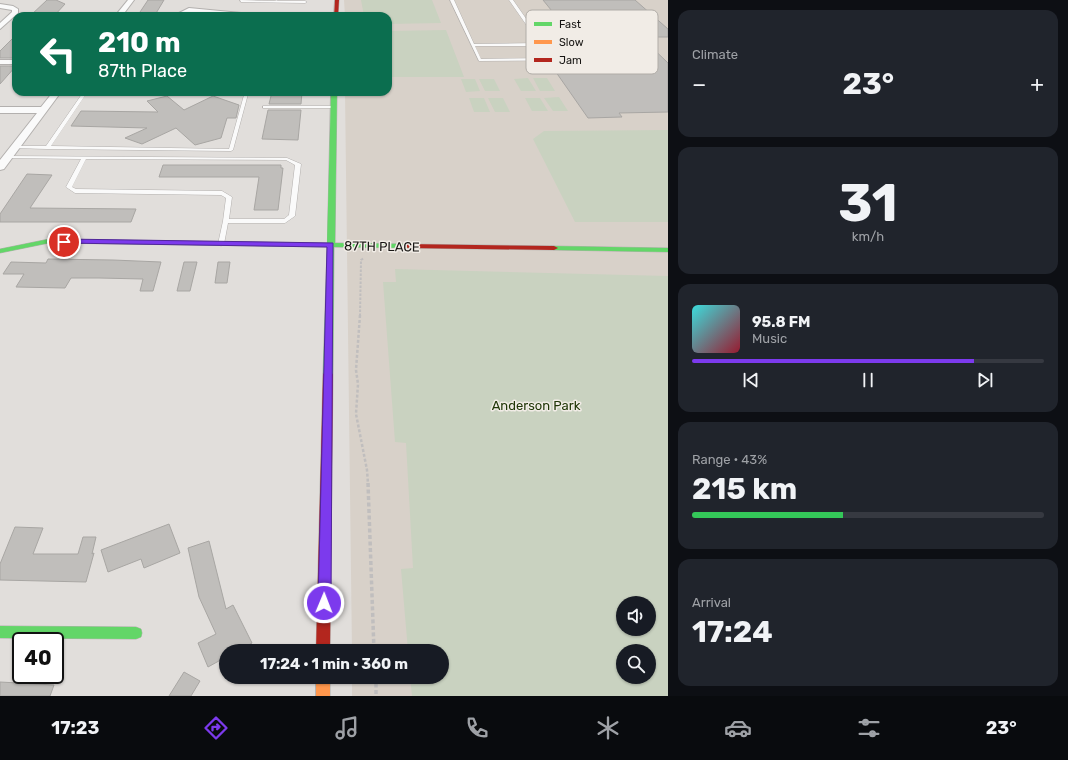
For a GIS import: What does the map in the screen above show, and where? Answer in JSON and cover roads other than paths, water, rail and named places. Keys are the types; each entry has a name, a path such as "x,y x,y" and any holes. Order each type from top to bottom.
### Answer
{"street":[{"path":"121,12 131,0"},
{"path":"336,12 337,0"},
{"path":"0,6 11,7 15,9 15,12"},
{"path":"185,12 189,10 206,12"},
{"path":"0,27 12,16"},
{"path":"0,62 12,62"},
{"path":"0,167 54,96"},
{"path":"324,644 330,245 334,96"},
{"path":"0,110 43,110"},
{"name":"87TH PLACE","path":"0,251 49,241 668,250"},
{"path":"0,632 136,632"},
{"path":"323,684 323,696"}],"lane":[{"path":"452,0 480,60 526,59"},
{"path":"511,0 526,21"},
{"path":"241,1 305,2"},
{"path":"473,45 526,44"},
{"path":"47,148 82,96"},
{"path":"15,147 231,150 245,96"},
{"path":"265,107 334,107"},
{"path":"8,157 287,159 298,164 292,216 285,221 226,221"},
{"path":"85,158 69,187 75,192 222,193 229,198 221,244"}],"park label":[{"name":"Anderson Park","path":"536,405"}]}
